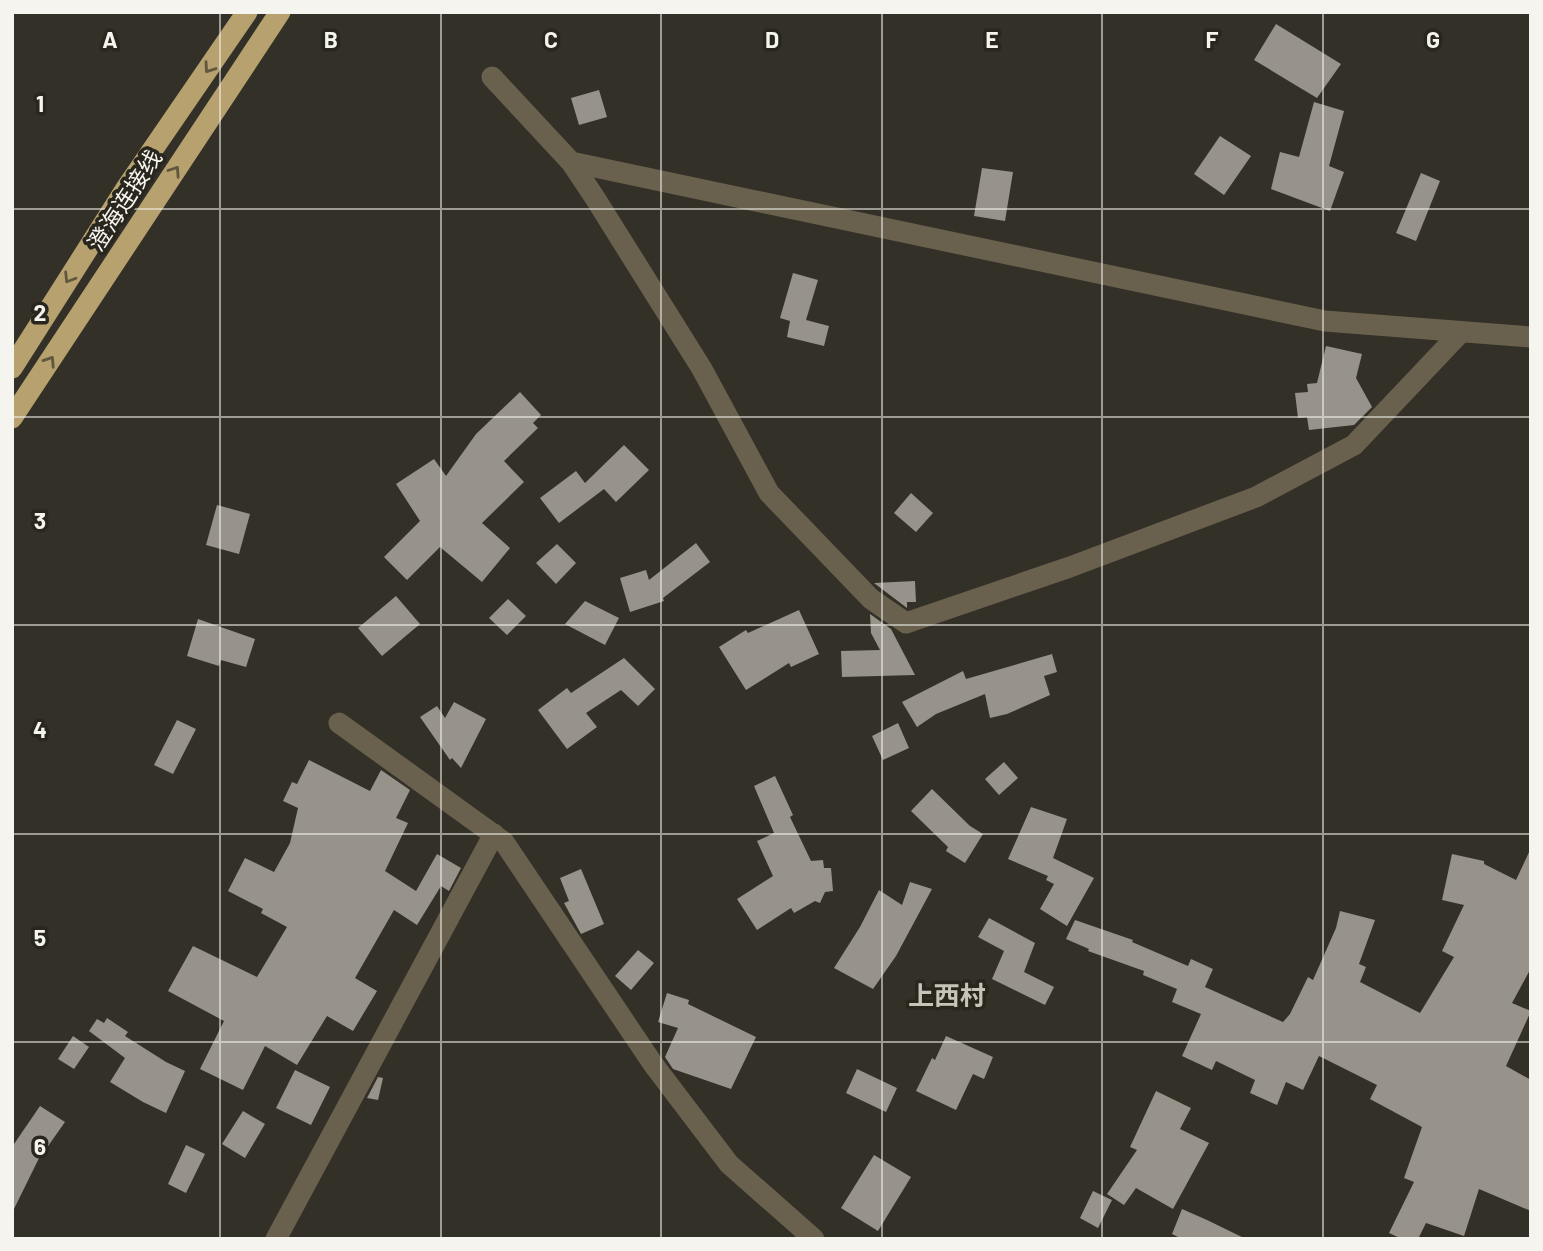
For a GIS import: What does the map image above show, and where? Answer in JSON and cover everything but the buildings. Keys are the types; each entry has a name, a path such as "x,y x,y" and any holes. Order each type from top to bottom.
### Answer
{"highway":[{"name":"澄海连接线","path":"12,368 127,187 247,12"},
{"name":"澄海连接线","path":"12,418 280,12"}],"street":[{"path":"492,77 571,162 702,369 769,493 871,599 906,623 1070,567 1256,497 1354,444 1461,332"},
{"path":"571,162 1325,321 1531,337"},
{"path":"339,723 504,842 653,1064 729,1164 814,1239"},
{"path":"276,1239 494,834"}],"district":[{"name":"上西村","path":"947,994"}]}
